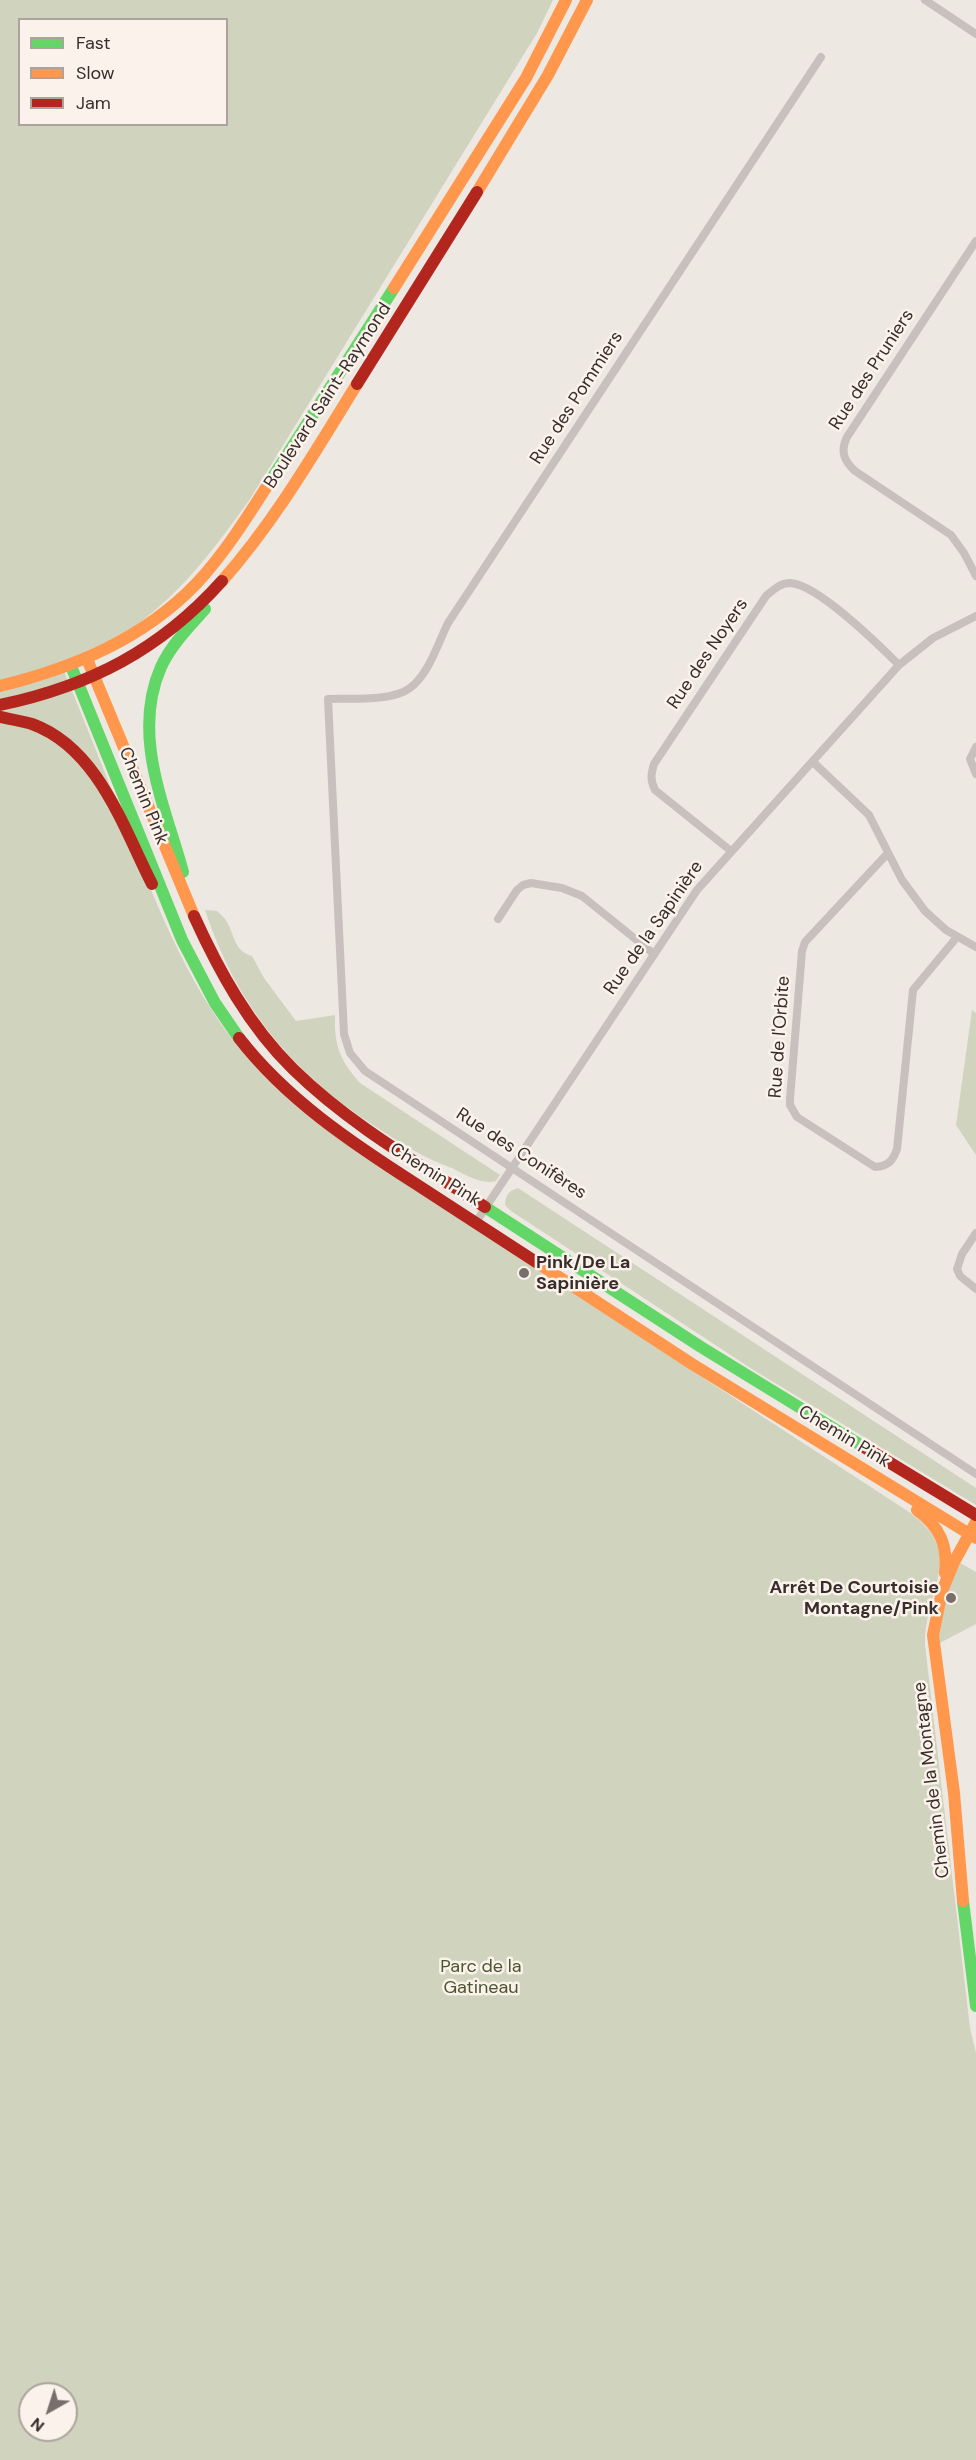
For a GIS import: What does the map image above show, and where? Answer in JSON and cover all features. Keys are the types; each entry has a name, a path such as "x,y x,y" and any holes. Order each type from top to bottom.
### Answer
{"main road":[{"name":"Boulevard Saint-Raymond","path":"0,686 71,666 131,636 180,599 205,573 232,539 500,121 566,0"},
{"name":"Boulevard Saint-Raymond","path":"0,705 34,698 79,683 135,656 164,636 203,601 244,558 399,319 540,93 587,0"},
{"path":"192,911 148,748 148,707 154,685 167,657 244,558"},
{"name":"Chemin Pink","path":"87,659 192,911 228,985 253,1022 292,1068 349,1117 701,1347 976,1515"},
{"name":"Chemin Pink","path":"71,666 175,927 228,1023 278,1081 338,1132 779,1418 973,1536"},
{"path":"0,717 22,721 48,732 69,745 86,761 101,782 175,927"},
{"path":"779,1418 925,1515 939,1528 944,1535 947,1552 943,1591"},
{"name":"Chemin de la Montagne","path":"976,1522 973,1536 943,1591 934,1624 934,1646 954,1793 966,1930 976,2006"}],"street":[{"path":"925,0 976,34"},
{"name":"Rue des Pommiers","path":"328,699 394,695 411,687 418,679 448,623 821,57"},
{"name":"Rue des Pruniers","path":"976,242 847,437 843,452 845,459 855,471 951,535 976,576"},
{"name":"Rue des Noyers","path":"731,851 655,790 651,782 651,773 654,764 766,596 782,584 797,585 806,589 866,631 899,665"},
{"name":"Rue de la Sapinière","path":"476,1222 697,890 899,665 933,638 976,616"},
{"name":"Rue des Conifères","path":"328,699 344,1034 346,1045 356,1062 365,1071 976,1474"},
{"path":"976,747 970,759 976,774"},
{"path":"813,762 862,808 876,828 916,901 935,921 976,947"},
{"name":"Rue de l'Orbite","path":"888,853 805,942 802,951 790,1100 790,1105 797,1117 875,1167 884,1167 890,1163 897,1149 913,990 957,937"},
{"path":"498,919 517,890 523,885 531,883 562,888 582,896 654,954"},
{"path":"976,1233 962,1254 957,1269 960,1276 976,1289"}],"green space":[{"name":"Parc de la Gatineau","path":"0,0 553,0 537,33 250,499 225,533 186,581 156,610 120,635 61,664 172,938 220,1023 268,1081 317,1123 370,1161 906,1510 925,1526 936,1541 940,1556 939,1572 927,1624 925,1645 970,2028 976,2053 976,2460 0,2460"},
{"path":"205,910 217,911 225,919 238,947 252,956 264,978 296,1021 335,1015 337,1044 343,1060 360,1083 500,1175 496,1181 478,1180 419,1154 373,1125 316,1082 292,1058 250,1005 233,976"},
{"path":"972,1010 976,1013 976,1155 956,1125"},
{"path":"518,1188 976,1488 976,1505 752,1369 511,1211 505,1205 506,1199 510,1192"},
{"path":"955,1560 976,1572 976,1624 934,1646 934,1624"}],"traffic: fast":[{"path":"271,480 394,288"},
{"path":"183,872 154,770 149,718 153,693 165,659 181,636 205,609"},
{"path":"71,666 182,940 215,1003 239,1038"},
{"path":"485,1207 701,1347 864,1447"},
{"path":"963,1901 976,2006"}],"traffic: slow":[{"path":"394,288 526,78 566,0"},
{"path":"477,192 548,75 587,0"},
{"path":"222,581 277,510 357,384"},
{"path":"0,686 54,670 106,649 153,621 207,572 236,534 271,480"},
{"path":"87,659 194,916"},
{"path":"536,1262 692,1364 976,1538"},
{"path":"917,1510 932,1523 941,1537 944,1545 945,1573"},
{"path":"963,1901 954,1793 933,1635 942,1591 954,1562 976,1522"}],"traffic: jam":[{"path":"357,384 477,192"},
{"path":"0,705 64,687 122,662 174,627 222,581"},
{"path":"0,717 32,724 55,735 75,751 106,792 152,884"},
{"path":"194,916 236,997 262,1035 293,1069 337,1108 410,1159 485,1207"},
{"path":"239,1038 277,1081 344,1136 536,1262"},
{"path":"864,1447 976,1515"}],"place":[{"name":"Pink/De La Sapinière","path":"524,1273"},
{"name":"Arrêt De Courtoisie Montagne/Pink","path":"951,1598"}]}
